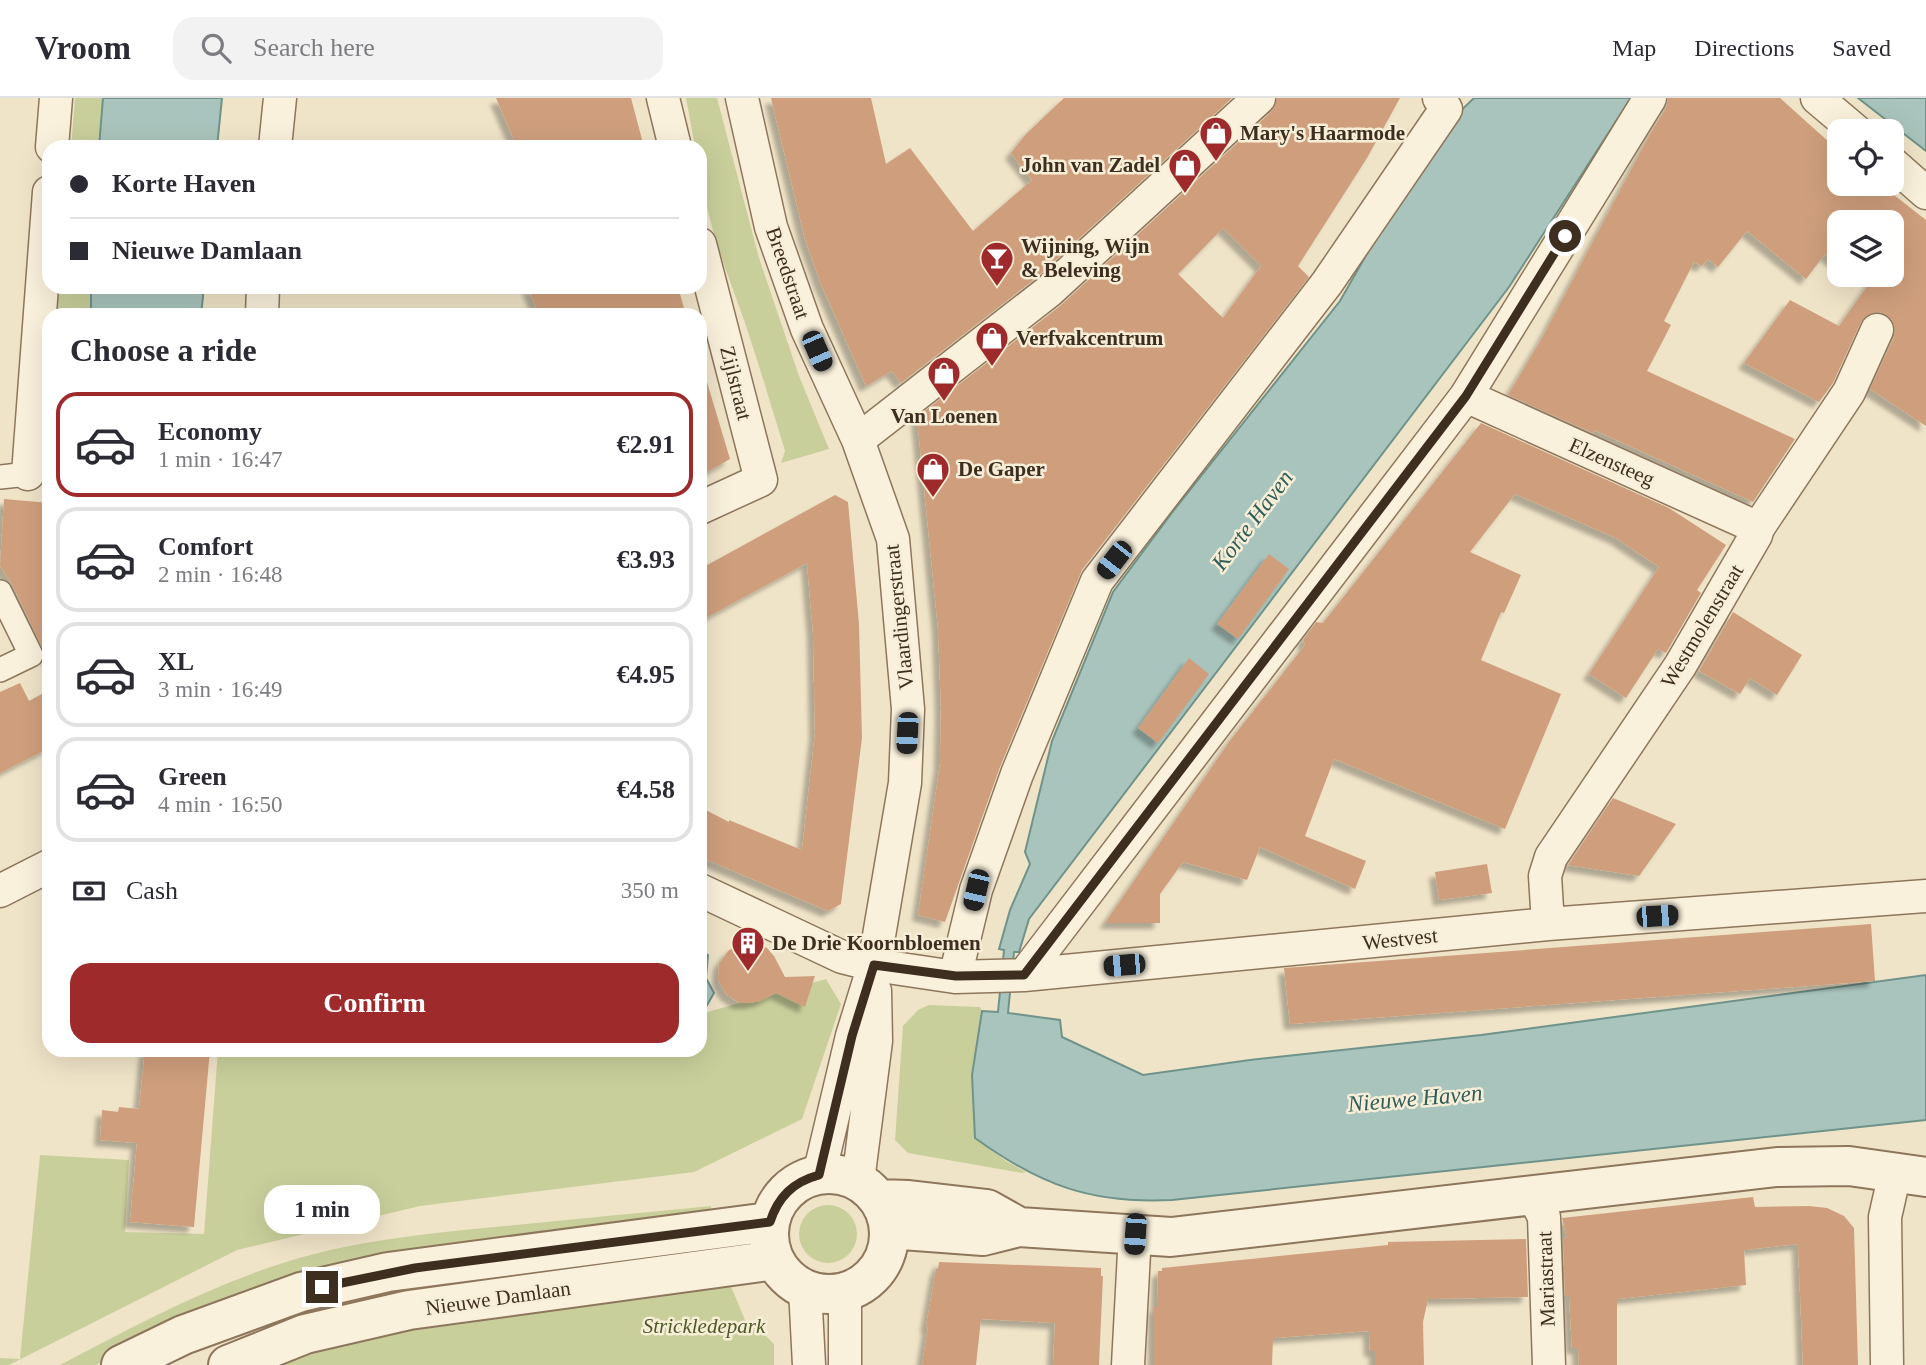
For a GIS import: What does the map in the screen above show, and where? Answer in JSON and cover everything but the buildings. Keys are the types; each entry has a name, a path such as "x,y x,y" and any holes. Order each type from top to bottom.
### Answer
{"street":[{"path":"53,140 56,98"},
{"path":"276,140 280,98"},
{"path":"663,98 673,140"},
{"name":"Breedstraat","path":"742,98 771,227 807,329 858,440"},
{"path":"858,440 1048,292 1259,98"},
{"path":"1024,975 1466,396 1650,98"},
{"path":"1817,98 1842,119"},
{"path":"956,976 976,890 989,851 1017,774 1097,581 1327,284 1447,102"},
{"path":"1904,173 1926,192"},
{"path":"14,476 42,249"},
{"name":"Zijlstraat","path":"707,271 761,480 707,505"},
{"name":"Westmolenstraat","path":"1548,924 1545,876 1551,857 1680,666 1758,528 1849,392 1877,330"},
{"name":"Elzensteeg","path":"1466,396 1758,528"},
{"name":"Vlaardingerstraat","path":"819,1175 852,1036 874,965 905,783 908,709 893,539 858,440"},
{"path":"0,592 31,655 0,670"},
{"path":"0,891 42,870"},
{"name":"Westvest","path":"707,893 842,957 874,965 956,976 1024,975 1548,924 1926,896"},
{"name":"Vlaardingerstraat","path":"874,965 875,1203"},
{"path":"875,1203 909,1200 987,1209 1019,1227 1171,1237 1777,1167 1849,1166 1911,1175 1885,1217 1887,1365"},
{"path":"819,1175 845,1176 875,1203 888,1250 878,1269 858,1287 845,1293 818,1294 792,1281 775,1260 770,1246 770,1222 779,1201 798,1183 819,1175"},
{"name":"Mariastraat","path":"1533,1195 1544,1217 1549,1365"},
{"name":"Nieuwe Damlaan","path":"121,1365 183,1335 301,1292 388,1272 770,1222"},
{"path":"1128,1365 1135,1234"},
{"name":"Nieuwe Damlaan","path":"228,1365 305,1334 409,1310 775,1260"},
{"path":"805,1289 809,1365"},
{"path":"845,1293 845,1365"}],"green space":[{"path":"75,98 103,98 100,140 72,140"},
{"path":"686,98 717,98 759,258 799,376 829,449 781,463 785,451 709,215 707,140 694,140"},
{"path":"58,294 91,294 91,308 58,308"},
{"path":"826,979 841,1004 802,1119 694,1172 420,1206 237,1250 9,1365 0,1365 0,1358 20,1359 40,1155 129,1160 125,1232 204,1234 217,1057 707,1057 707,1012"},
{"path":"929,1005 980,1007 982,1011 972,1075 975,1138 1026,1172 908,1153 895,1140 903,1026 918,1010"},
{"path":"828,1205 839,1207 852,1218 857,1234 855,1245 844,1258 828,1263 817,1261 804,1250 799,1234 801,1223 812,1210"},
{"path":"711,1206 712,1220 172,1326 96,1365 60,1365 199,1295 256,1272 313,1254 422,1235"},
{"name":"Strickledepark","path":"730,1284 745,1320 758,1328 774,1344 774,1365 247,1365 309,1342"}],"water":[{"path":"103,98 222,98 218,140 100,140"},
{"path":"1474,98 1631,98 1509,287 1029,919 1019,952 1014,952 1008,1013 1060,1020 1062,1037 1143,1075 1250,1060 1481,1035 1926,975 1926,1120 1172,1200 1116,1199 1068,1188 1022,1168 975,1138 972,1075 982,1011 998,1012 1004,950 999,949 1010,910 1030,864 1025,852 1052,741 1113,592 1174,510 1340,301 1434,136"},
{"path":"1858,98 1926,98 1926,151 1904,134 1904,119 1885,119"},
{"path":"91,294 203,294 202,308 91,308"},
{"path":"707,980 714,993 707,1005"}],"place":[{"name":"Mary's Haarmode","path":"1216,163"},
{"name":"John van Zadel","path":"1185,195"},
{"name":"Wijning, Wijn & Beleving","path":"997,288"},
{"name":"Verfvakcentrum","path":"992,368"},
{"name":"Van Loenen","path":"944,403"},
{"name":"De Gaper","path":"933,499"},
{"name":"De Drie Koornbloemen","path":"748,973"}],"route":[{"path":"322,1287 415,1268 770,1222 779,1201 788,1191 798,1183 819,1175 852,1036 874,965 956,976 1024,975 1466,396 1565,236"}],"water label":[{"name":"Korte Haven","path":"1252,520"},
{"name":"Nieuwe Haven","path":"1415,1098"}]}
